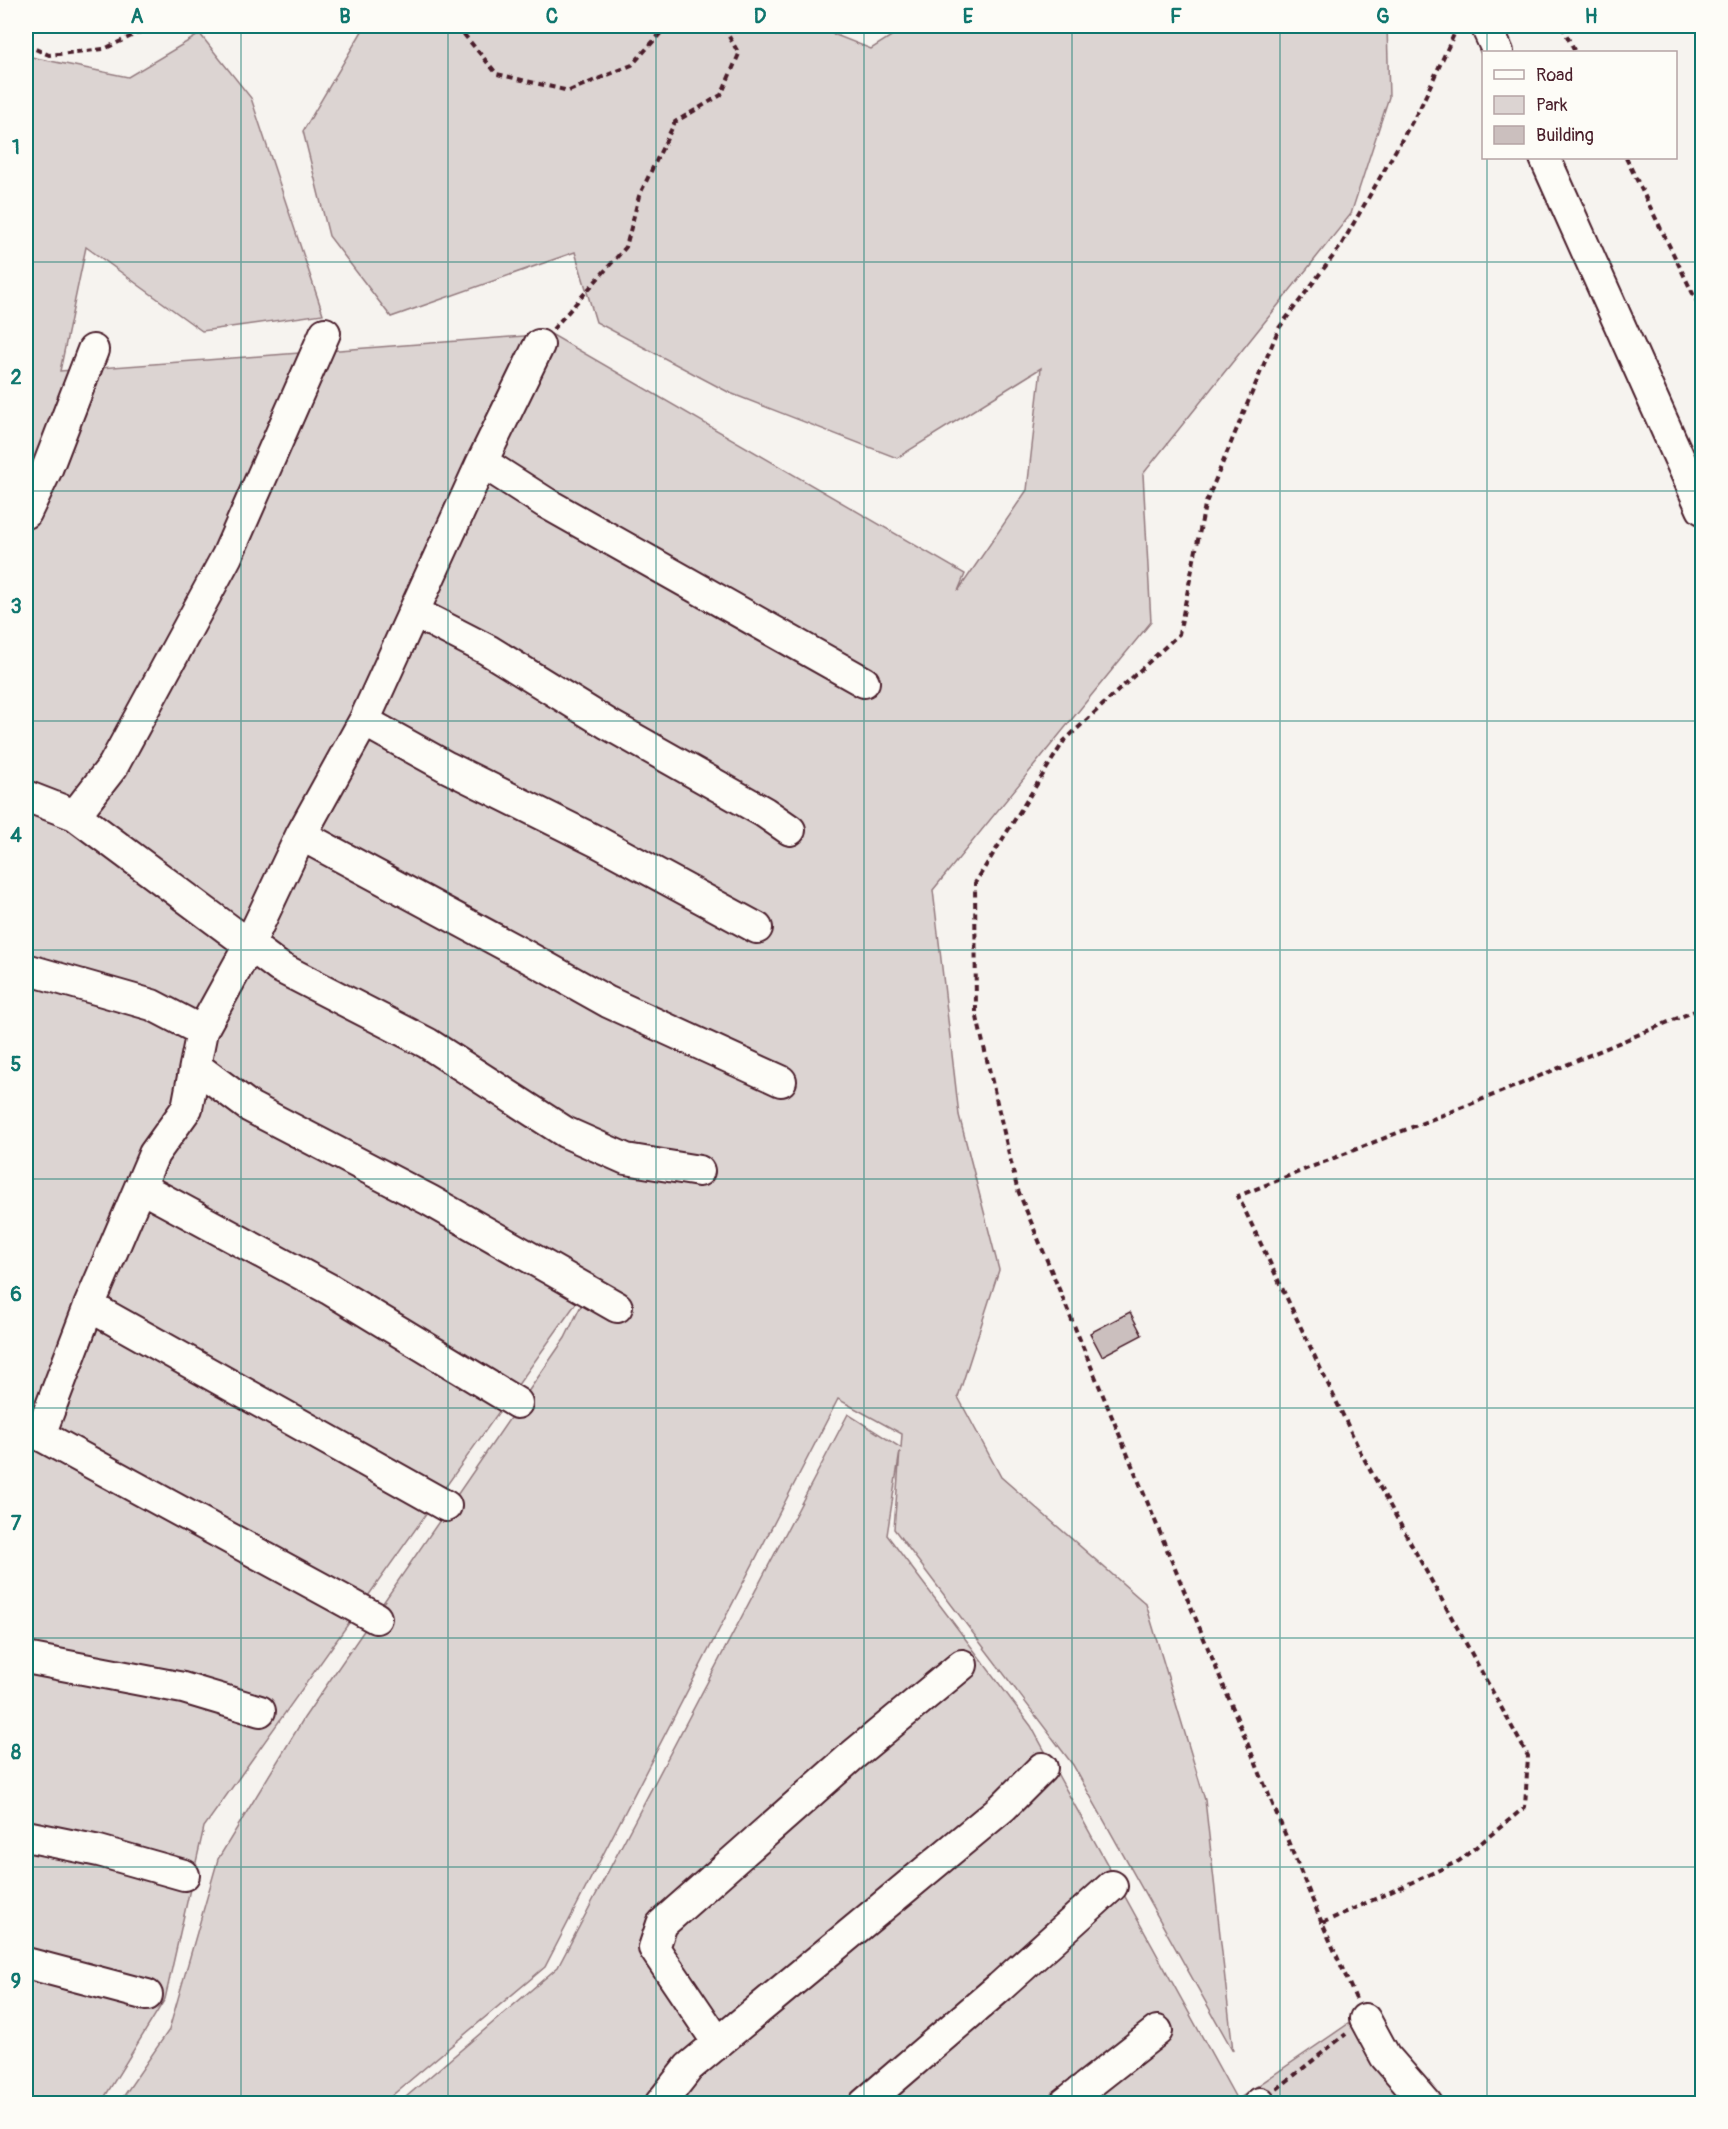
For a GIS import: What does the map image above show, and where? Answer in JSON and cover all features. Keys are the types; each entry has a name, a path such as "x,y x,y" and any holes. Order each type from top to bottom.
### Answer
{"street":[{"path":"1486,26 1498,51"},
{"path":"1545,159 1702,509"},
{"path":"75,815 113,766 227,556 325,333"},
{"path":"376,1618 40,1435 89,1306 154,1154 187,1108 202,1031 249,945 301,835 364,721 482,462 539,345"},
{"path":"26,513 47,469 93,350"},
{"path":"482,462 546,503 864,682"},
{"path":"414,612 488,650 608,724 764,812 790,830"},
{"path":"364,721 447,767 598,842 757,928"},
{"path":"26,796 75,815 279,967 427,1043 565,1132 626,1159 699,1172"},
{"path":"301,835 608,1002 781,1082"},
{"path":"26,969 152,1005 202,1031"},
{"path":"195,1066 250,1107 429,1200 617,1306"},
{"path":"140,1187 329,1289 517,1403"},
{"path":"89,1306 446,1506"},
{"path":"26,1658 183,1688 260,1711"},
{"path":"718,2043 654,1948 662,1924 843,1764 962,1665"},
{"path":"660,2103 689,2067 1003,1807 1042,1768"},
{"path":"26,1836 99,1851 184,1875"},
{"path":"864,2103 1000,1988 1112,1886"},
{"path":"26,1963 147,1995"},
{"path":"1365,2019 1385,2056 1427,2103"},
{"path":"1064,2103 1157,2031"}],"path":[{"path":"26,45 49,55 104,49 153,26"},
{"path":"457,26 497,74 569,91 632,65 667,26"},
{"path":"539,345 626,247 639,196 675,122 721,95 739,54 723,26"},
{"path":"1259,2103 1365,2019 1322,1923 1017,1188 976,1013 975,884 1064,741 1179,634 1204,506 1279,328 1340,247 1420,108 1456,30 1461,26"},
{"path":"1562,26 1574,51"},
{"path":"1626,159 1702,312"},
{"path":"1322,1923 1459,1861 1525,1807 1528,1756 1361,1453 1238,1196 1511,1088 1702,1008"}],"green space":[{"path":"365,26 813,26 871,49 907,26 1387,26 1389,97 1351,214 1143,474 1151,622 933,890 959,1115 999,1270 958,1397 1001,1477 1146,1604 1205,1800 1233,2051 1073,1765 894,1529 900,1451 887,1535 1031,1726 1237,2100 1348,2024 1450,2103 399,2103 558,1967 848,1414 901,1448 902,1434 838,1399 545,1967 383,2103 119,2103 169,2030 218,1859 304,1718 565,1338 596,1275 204,1827 165,1999 101,2103 26,2103 26,56 128,77 200,34 251,98 323,314 202,331 86,247 60,371 551,334 965,574 958,591 1027,490 1041,368 897,458 730,393 596,322 575,252 391,317 329,236 303,131"}],"building":[{"path":"1130,1312 1142,1335 1102,1356 1090,1333"}]}
